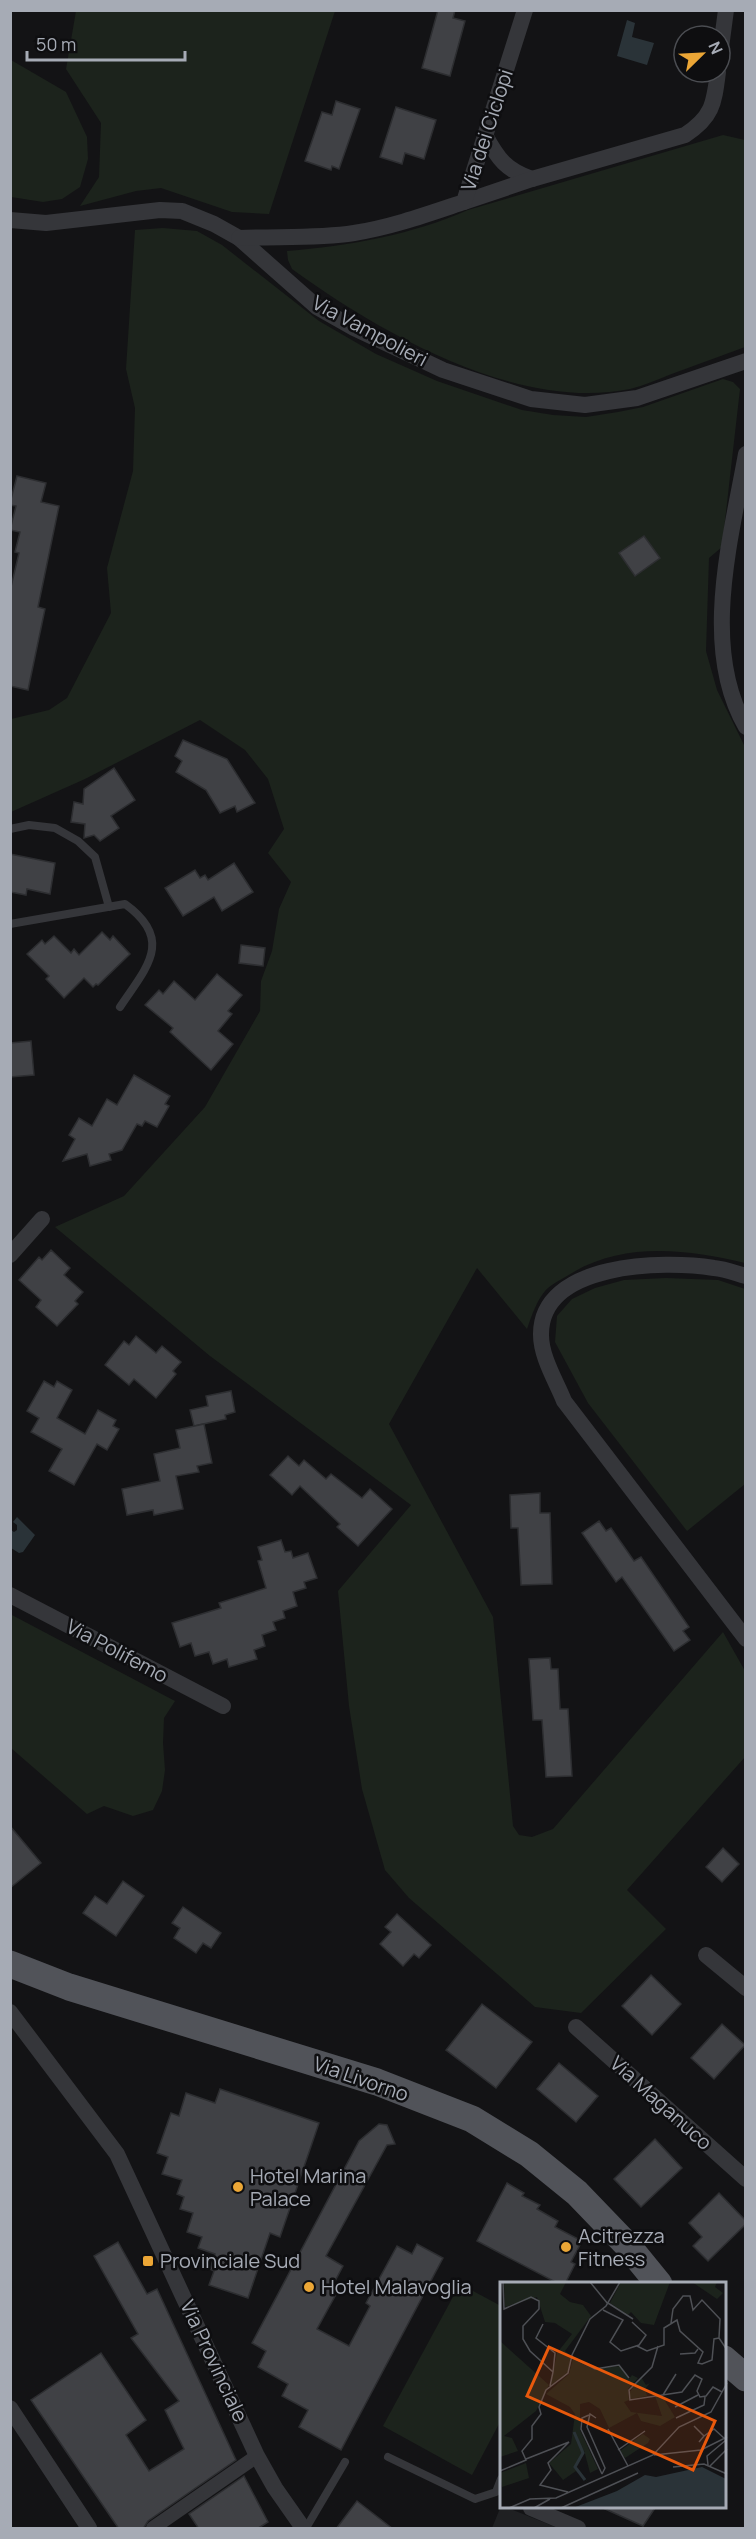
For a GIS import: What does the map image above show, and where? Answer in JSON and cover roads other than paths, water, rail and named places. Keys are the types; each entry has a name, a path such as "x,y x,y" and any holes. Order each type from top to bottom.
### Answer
{"main road":[{"name":"Via Livorno","path":"10,1964 69,1987 377,2082 472,2119 529,2154 577,2193 628,2246 657,2282"},
{"path":"726,2362 746,2378"}],"street":[{"name":"Via dei Ciclopi","path":"239,238 300,238 353,233 397,224 464,202 525,10"},
{"path":"464,202 532,179 685,135 699,126 709,114 716,84"},
{"path":"485,135 497,158 517,174 532,179"},
{"name":"Via Vampolieri","path":"10,220 46,224 160,210 182,211 214,224 239,238 317,307 354,328 443,370 531,399 585,405 637,398 746,361"},
{"path":"746,454 723,587 723,656 735,710 746,727"},
{"path":"10,1255 42,1219"},
{"path":"746,1276 715,1268 663,1264 619,1268 586,1279 559,1294 546,1311 541,1335 547,1360 564,1401 746,1639"},
{"name":"Via Polifemo","path":"10,1595 223,1706"},
{"path":"706,1955 746,1988"},
{"name":"Via Provinciale","path":"10,2012 117,2154 257,2456 275,2488 304,2529"},
{"name":"Via Maganuco","path":"576,2027 746,2179"},
{"path":"10,2408 88,2529"},
{"path":"153,2529 257,2456"},
{"path":"533,2509 578,2529"}],"lane":[{"path":"10,829 29,825 55,828 78,841 95,857 110,907"},
{"path":"10,924 125,904 140,915 150,929 154,953 120,1007"},
{"path":"388,2457 475,2499 498,2493"},
{"path":"304,2529 345,2462"}],"place":[{"name":"Hotel Marina Palace","path":"238,2187"},
{"name":"Acitrezza Fitness","path":"566,2247"},
{"name":"Provinciale Sud","path":"148,2261"},
{"name":"Hotel Malavoglia","path":"309,2287"}]}
